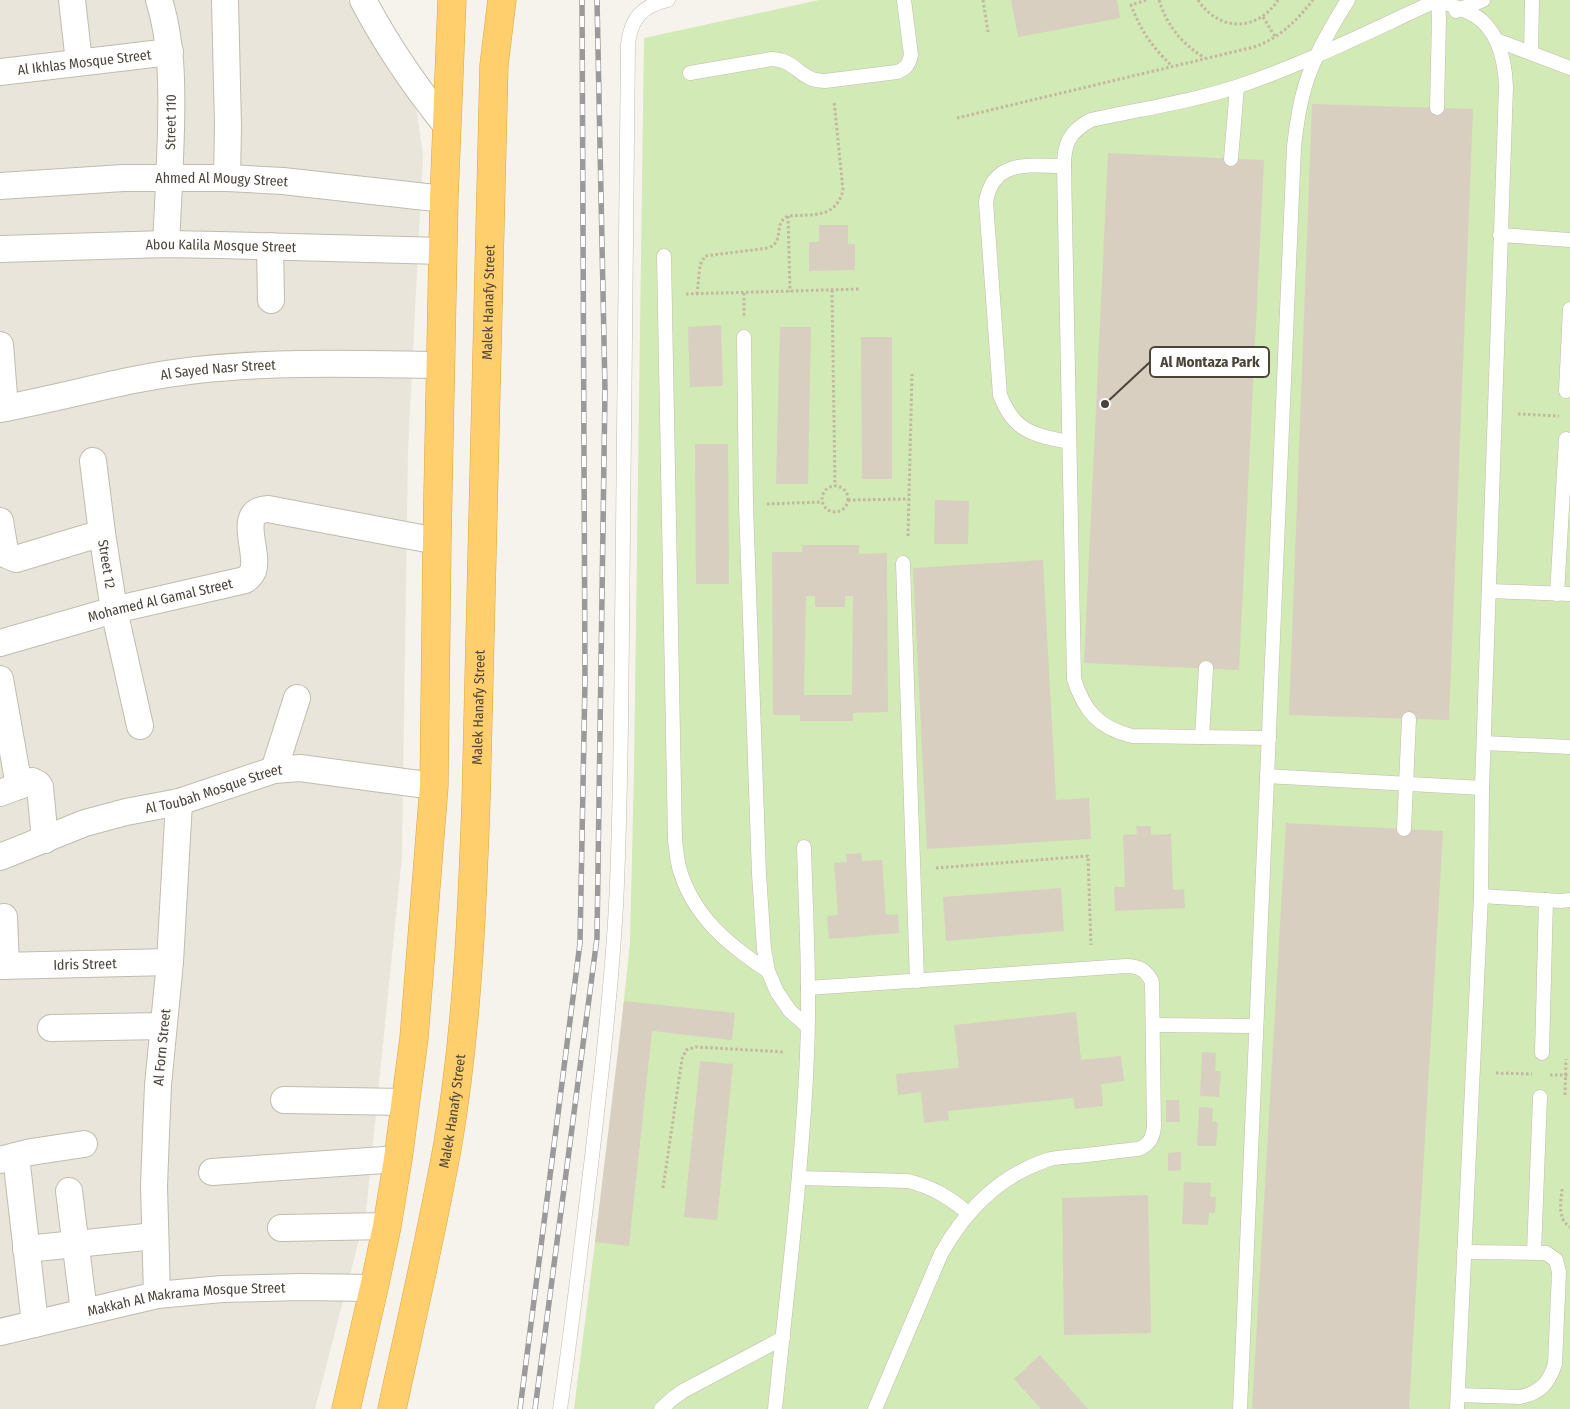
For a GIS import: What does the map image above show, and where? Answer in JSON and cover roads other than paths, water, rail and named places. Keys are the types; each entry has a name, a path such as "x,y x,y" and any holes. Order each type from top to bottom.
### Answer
{"highway":[{"path":"346,1409 387,1226 398,1159 414,1038 434,786 440,365 446,125 452,0"},
{"name":"Malek Hanafy Street","path":"392,1409 432,1226 448,1142 460,1056 473,882 494,64 502,0"}],"street":[{"path":"72,0 79,62"},
{"name":"Street 110","path":"159,0 170,52 172,81 170,177 166,244"},
{"path":"225,0 228,126 227,178"},
{"path":"363,0 393,53 418,90 446,125"},
{"name":"Al Ikhlas Mosque Street","path":"0,72 170,52"},
{"name":"Ahmed Al Mougy Street","path":"0,186 123,178 227,178 283,181 444,199"},
{"name":"Abou Kalila Mosque Street","path":"0,249 166,244 443,250"},
{"path":"270,246 271,300"},
{"path":"0,345 2,409"},
{"name":"Al Sayed Nasr Street","path":"2,409 146,377 197,370 299,364 440,365"},
{"name":"Street 12","path":"93,460 114,610 140,726"},
{"name":"Mohamed Al Gamal Street","path":"0,643 114,610 245,580 252,573 254,564 250,524 252,516 259,509 268,508 437,541"},
{"path":"1,533 5,551 16,559 102,533"},
{"path":"0,679 9,789 32,781 38,784 40,787 45,840"},
{"path":"274,770 297,698"},
{"name":"Al Toubah Mosque Street","path":"0,857 85,824 126,812 179,802 274,770 300,768 434,786"},
{"name":"Al Forn Street","path":"157,1295 154,1186 158,1085 170,962 179,802"},
{"path":"3,966 4,917"},
{"name":"Idris Street","path":"3,966 170,962"},
{"path":"51,1028 163,1026"},
{"path":"284,1100 405,1102"},
{"path":"35,1324 26,1249 8,1158 84,1144"},
{"path":"212,1172 398,1159"},
{"path":"69,1192 84,1312"},
{"path":"281,1228 387,1226"},
{"path":"26,1249 155,1236"},
{"name":"Makkah Al Makrama Mosque Street","path":"0,1332 157,1295 232,1289 301,1287 374,1288"}],"lane":[{"path":"560,1409 601,1079 616,907 620,816 628,44 630,30 637,17 647,7 668,0"},
{"path":"690,73 772,59 788,62 813,79 832,81 897,72 905,68 910,62 911,55 904,0"},
{"path":"1437,108 1438,0"},
{"path":"1269,738 1132,736 1118,733 1094,717 1078,693 1074,679 1064,166 1066,144 1080,126 1091,120 1237,87 1316,55 1438,0 1474,16 1487,26 1496,40 1505,70 1506,87 1494,413 1480,896 1464,1252 1458,1402 1531,1395 1547,1383 1555,1364 1558,1266 1556,1260 1546,1253 1464,1252"},
{"path":"1439,18 1483,0"},
{"path":"1531,53 1532,0"},
{"path":"1240,1409 1294,147 1297,117 1304,86 1316,55 1350,2"},
{"path":"1496,40 1570,68"},
{"path":"1231,159 1237,87"},
{"path":"1064,166 1019,166 1011,168 996,178 987,193 986,202 1000,395 1004,407 1020,427 1032,433 1069,442"},
{"path":"1500,235 1570,240"},
{"path":"664,256 675,840 683,876 690,894 705,918 724,939 746,957 768,971"},
{"path":"1566,392 1570,309"},
{"path":"744,336 746,505 759,874 764,949 768,971 777,992 790,1011 807,1026"},
{"path":"1489,591 1563,594 1566,440"},
{"path":"903,563 917,981"},
{"path":"1202,737 1206,668"},
{"path":"1404,829 1409,719"},
{"path":"1484,743 1570,748"},
{"path":"1267,776 1482,788"},
{"path":"775,1409 800,1178 807,1054 808,988 804,847"},
{"path":"1480,896 1570,900"},
{"path":"1542,1053 1546,900"},
{"path":"808,988 1135,966 1142,969 1152,982 1154,1134 1150,1141 1138,1149 1049,1160 1026,1168 1004,1180 985,1195 953,1233 941,1254 875,1409"},
{"path":"1153,1025 1256,1026"},
{"path":"1534,1252 1540,1097"},
{"path":"800,1178 908,1181 940,1192 968,1213"},
{"path":"661,1409 683,1391 783,1338"}],"railway":[{"path":"520,1409 580,943 585,681 582,0"},
{"path":"535,1409 597,938 605,390 597,0"}],"place":[{"name":"Al Montaza Park","path":"1105,404"}]}
